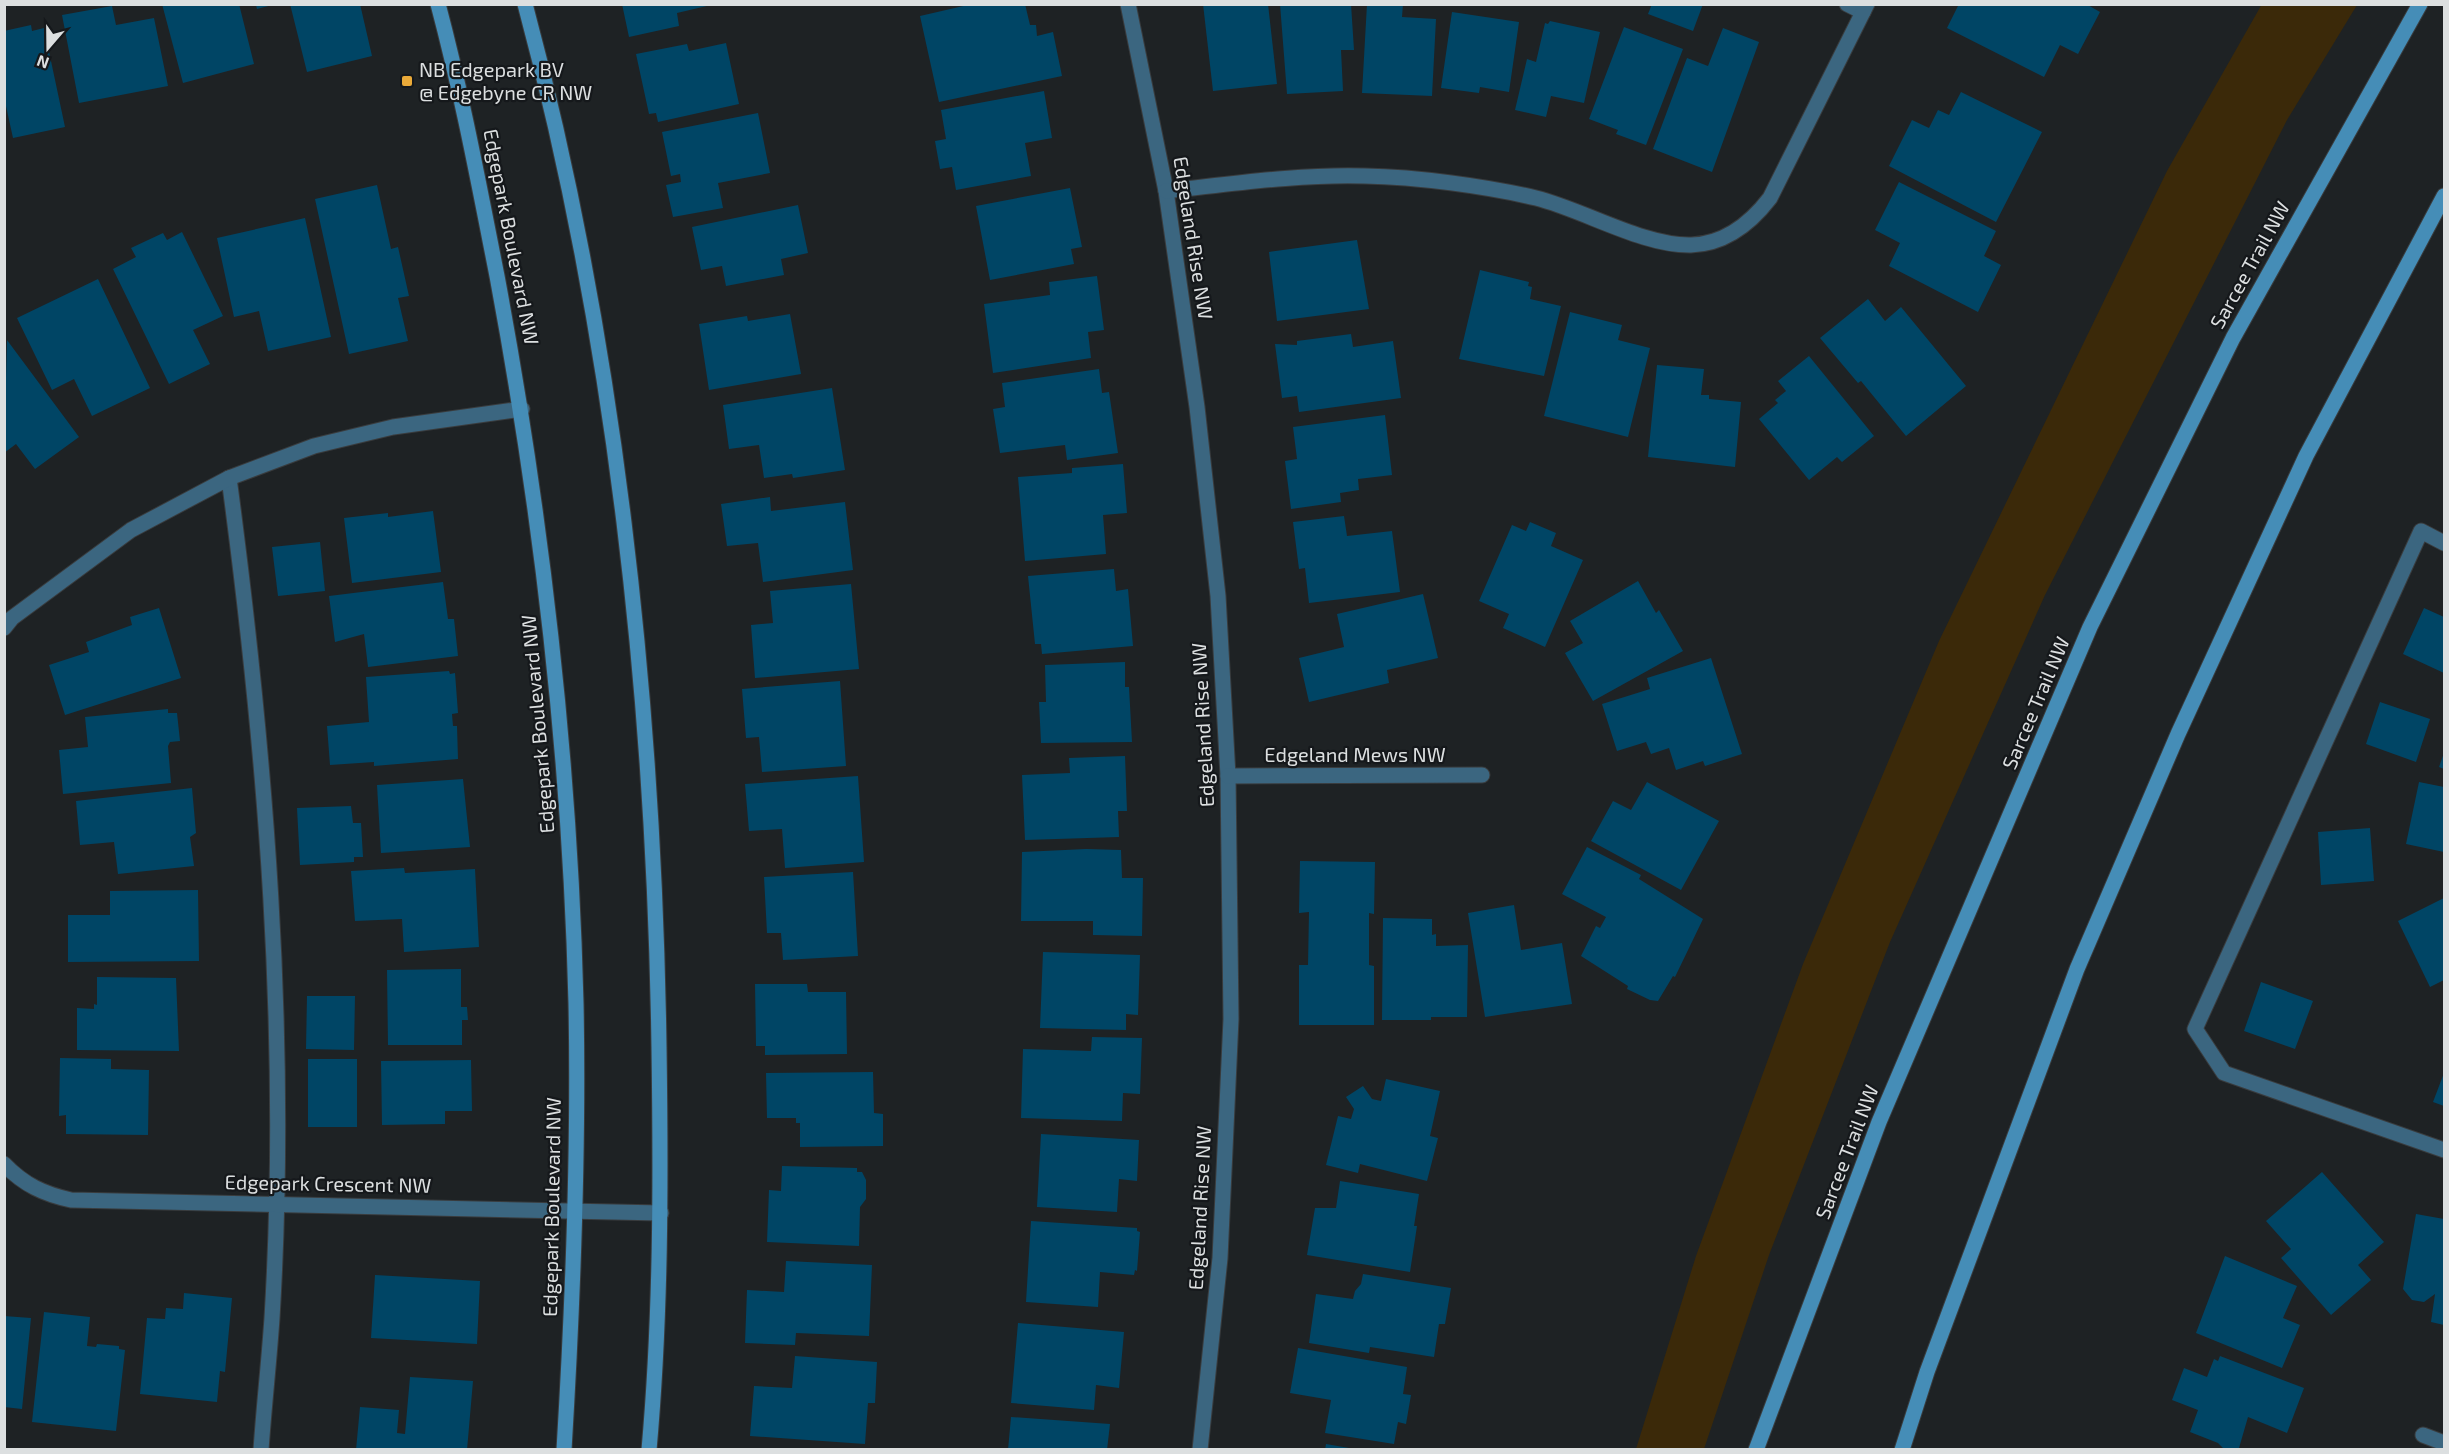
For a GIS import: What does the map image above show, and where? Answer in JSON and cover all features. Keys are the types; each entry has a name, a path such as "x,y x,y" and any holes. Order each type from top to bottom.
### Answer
{"main road":[{"name":"Edgepark Boulevard NW","path":"438,4 463,99 522,409 555,658 569,831 576,1005 575,1212 564,1449"},
{"path":"525,4 572,202 606,397 641,679 657,900 661,1213 649,1449"},
{"name":"Sarcee Trail NW","path":"1756,1449 1879,1122 2090,627 2233,338 2420,4"},
{"path":"1902,1449 1927,1372 2077,969 2173,745 2306,456 2445,196"}],"street":[{"name":"Edgeland Rise NW","path":"1128,4 1166,190 1197,407 1217,584 1228,777 1230,1030 1220,1258 1200,1449"},
{"path":"1166,190 1268,180 1365,176 1455,185 1535,198 1672,244 1711,242 1746,225 1770,198 1865,8 1846,4"},
{"path":"4,628 12,618 131,530 229,478 314,446 393,427 522,409"},
{"path":"229,478 248,621 271,910 276,1106 275,1204 272,1317 261,1449"},
{"path":"2445,543 2421,531 2194,1029 2224,1073 2445,1150"},
{"name":"Edgeland Mews NW","path":"1228,777 1482,774"},
{"name":"Edgepark Crescent NW","path":"4,1164 20,1180 37,1190 72,1200 661,1213"},
{"path":"2423,1435 2445,1443"}],"shaded area":[{"path":"2262,4 2357,5 2287,120 2045,595 1890,942 1769,1255 1704,1449 1636,1449 1696,1256 1803,964 1939,641 2167,171"}],"building":[{"path":"162,4 239,4 254,64 183,83"},
{"path":"290,4 360,4 372,56 307,72"},
{"path":"622,4 711,5 677,13 679,26 629,37"},
{"path":"972,4 1025,4 1030,25 1036,25 1037,36 1053,32 1062,76 939,102 920,16"},
{"path":"1203,4 1268,4 1277,84 1213,91"},
{"path":"1280,4 1351,4 1354,50 1341,50 1343,91 1287,94"},
{"path":"1367,4 1403,4 1402,17 1436,19 1432,96 1362,93"},
{"path":"1652,4 1703,4 1693,31 1648,14"},
{"path":"1959,4 2086,4 2100,12 2078,54 2060,45 2044,77 1947,28"},
{"path":"256,5 272,5 257,9"},
{"path":"112,6 116,25 154,18 168,86 79,103 62,15"},
{"path":"1452,12 1519,22 1509,92 1480,87 1479,93 1441,88"},
{"path":"1550,21 1600,32 1584,103 1551,96 1546,117 1515,110 1527,59 1536,62 1545,23 1548,24"},
{"path":"31,25 32,31 44,28 65,127 13,138 4,97 4,31"},
{"path":"1624,27 1683,49 1646,145 1616,134 1618,130 1589,119"},
{"path":"1723,28 1759,42 1712,172 1653,149 1687,58 1708,66"},
{"path":"726,43 739,104 658,122 656,113 649,114 636,54 687,44 689,51"},
{"path":"1044,91 1052,138 1025,143 1031,176 956,190 952,167 940,169 935,141 946,139 941,110"},
{"path":"1961,92 2042,132 1996,222 1889,166 1912,120 1929,128 1938,110 1949,115"},
{"path":"758,113 770,173 718,183 723,208 673,217 666,185 681,182 680,174 671,176 662,132"},
{"path":"1899,182 1996,231 1984,256 2001,265 1978,312 1889,266 1900,243 1875,230"},
{"path":"377,185 391,249 398,247 409,296 398,298 408,341 349,354 315,199"},
{"path":"1070,188 1082,247 1071,249 1074,264 990,280 976,206"},
{"path":"798,205 808,253 781,259 784,275 726,286 722,266 701,270 692,227"},
{"path":"305,218 331,337 268,351 259,311 234,317 217,238"},
{"path":"182,232 223,316 193,330 210,364 169,384 113,269 136,257 131,248 163,233 167,240"},
{"path":"1357,240 1369,309 1277,321 1269,252"},
{"path":"1480,270 1529,282 1528,286 1532,287 1530,299 1561,306 1544,376 1459,359"},
{"path":"1097,276 1104,330 1088,332 1091,358 993,373 984,304 1050,295 1049,282"},
{"path":"98,279 150,388 92,416 74,379 52,390 17,318"},
{"path":"1868,299 1885,321 1901,307 1966,386 1906,436 1861,381 1858,383 1820,338"},
{"path":"1570,312 1622,325 1618,340 1650,348 1628,437 1544,416"},
{"path":"790,314 801,374 709,390 699,324 747,316 748,321"},
{"path":"1351,334 1353,347 1393,341 1401,398 1299,412 1297,396 1282,398 1275,344 1297,345 1297,341"},
{"path":"7,340 79,437 35,469 16,444 4,453"},
{"path":"1809,356 1874,436 1842,462 1837,457 1809,480 1759,419 1778,403 1775,400 1786,391 1778,381"},
{"path":"1657,365 1704,369 1701,395 1709,395 1709,399 1741,402 1735,467 1648,457"},
{"path":"1099,369 1102,393 1109,392 1118,453 1067,460 1065,445 1000,453 993,409 1005,407 1002,383"},
{"path":"832,388 845,470 793,478 792,474 764,478 759,445 729,449 723,405"},
{"path":"1385,415 1392,475 1358,479 1359,490 1340,493 1341,502 1291,509 1285,461 1297,459 1293,427"},
{"path":"1123,464 1127,513 1103,515 1106,554 1025,561 1018,477 1072,473 1072,468"},
{"path":"770,497 771,511 845,502 853,570 763,582 758,543 727,546 721,504"},
{"path":"433,511 441,572 352,583 344,518 388,513 388,517"},
{"path":"1344,516 1347,536 1392,531 1400,592 1309,603 1305,568 1299,569 1293,522"},
{"path":"1530,522 1556,533 1551,546 1583,560 1545,647 1503,628 1509,614 1479,601 1512,525 1526,531"},
{"path":"320,542 325,591 278,596 272,547"},
{"path":"1114,569 1116,591 1128,589 1133,646 1042,654 1041,644 1035,644 1028,576"},
{"path":"1638,581 1656,613 1659,610 1683,651 1593,701 1565,653 1583,643 1570,621"},
{"path":"443,582 448,619 454,619 458,656 368,667 364,634 335,642 329,596"},
{"path":"851,584 859,669 755,678 751,625 773,623 770,591"},
{"path":"1423,594 1438,658 1387,670 1389,683 1309,702 1299,658 1344,647 1337,614"},
{"path":"159,608 181,678 65,715 49,665 89,652 86,642 132,625 130,617"},
{"path":"2424,608 2444,617 2444,673 2403,654"},
{"path":"1711,658 1742,754 1705,766 1703,761 1676,770 1669,748 1651,754 1646,742 1617,751 1602,704 1650,689 1647,678"},
{"path":"1125,662 1125,687 1129,687 1132,742 1041,743 1039,702 1046,702 1045,665"},
{"path":"449,671 450,674 455,673 458,713 452,714 453,726 457,726 458,759 374,766 374,762 330,765 327,726 369,722 366,677"},
{"path":"840,681 846,766 762,772 759,737 746,738 742,689"},
{"path":"2380,702 2430,719 2416,762 2366,744"},
{"path":"168,709 168,713 177,713 180,741 170,742 168,746 171,783 63,794 59,750 88,747 85,717"},
{"path":"2444,753 2444,769 2439,767"},
{"path":"1125,756 1127,811 1118,811 1119,837 1025,840 1022,775 1070,773 1069,758"},
{"path":"858,776 864,862 785,868 782,829 749,831 745,784"},
{"path":"463,779 470,847 381,853 377,785"},
{"path":"1647,782 1719,821 1681,890 1591,841 1613,801 1631,810"},
{"path":"2419,782 2444,787 2444,852 2406,844"},
{"path":"192,788 196,833 190,837 194,866 118,874 114,842 80,845 76,801"},
{"path":"351,806 353,823 361,823 363,857 354,857 354,862 300,865 297,808"},
{"path":"2370,828 2374,881 2321,885 2318,832"},
{"path":"1587,847 1641,875 1639,879 1703,919 1675,977 1673,976 1658,1001 1650,1000 1627,989 1628,986 1581,956 1596,926 1600,928 1606,917 1562,894"},
{"path":"1121,850 1122,878 1143,878 1142,936 1093,935 1093,921 1021,921 1022,852"},
{"path":"1300,861 1375,862 1374,914 1369,913 1369,965 1374,966 1374,1025 1299,1025 1299,965 1308,965 1309,912 1299,913"},
{"path":"404,868 405,873 475,869 479,947 404,952 402,919 355,921 351,871"},
{"path":"853,872 858,956 783,960 781,933 767,933 764,877"},
{"path":"198,890 199,961 68,962 68,915 110,915 110,891"},
{"path":"2444,898 2444,980 2430,987 2398,921"},
{"path":"1514,905 1521,950 1562,943 1572,1004 1485,1017 1468,913"},
{"path":"1383,918 1432,919 1432,935 1436,934 1436,946 1468,945 1467,1017 1382,1020"},
{"path":"1043,952 1140,955 1138,1015 1126,1014 1126,1030 1040,1028"},
{"path":"461,969 461,1007 467,1007 468,1020 462,1020 462,1045 388,1045 387,970"},
{"path":"97,977 176,978 179,1051 77,1050 77,1008 94,1009 94,1004 97,1005"},
{"path":"2261,982 2313,1001 2295,1049 2244,1031"},
{"path":"755,984 807,984 808,992 846,992 847,1054 765,1055 765,1046 756,1046"},
{"path":"307,996 355,996 354,1050 306,1049"},
{"path":"1092,1037 1142,1038 1140,1094 1123,1093 1122,1121 1021,1118 1023,1049 1091,1051"},
{"path":"60,1058 111,1059 111,1069 149,1070 148,1135 66,1134 66,1115 59,1116"},
{"path":"308,1059 357,1059 357,1127 308,1127"},
{"path":"471,1060 472,1111 445,1111 445,1124 382,1125 381,1061"},
{"path":"873,1072 874,1113 883,1114 883,1146 800,1147 800,1123 796,1123 796,1118 767,1118 766,1073"},
{"path":"2444,1073 2444,1106 2433,1102"},
{"path":"1386,1079 1440,1091 1430,1136 1438,1138 1427,1181 1360,1164 1358,1173 1326,1165 1338,1116 1351,1119 1354,1109 1346,1097 1363,1086 1372,1099 1381,1101"},
{"path":"1041,1134 1139,1140 1137,1181 1119,1179 1117,1212 1037,1207"},
{"path":"782,1166 857,1168 857,1172 862,1172 866,1180 866,1199 860,1207 859,1246 767,1242 769,1190 781,1191"},
{"path":"2322,1172 2384,1242 2358,1265 2371,1280 2331,1315 2281,1258 2291,1249 2266,1221"},
{"path":"1340,1181 1419,1194 1410,1272 1307,1255 1315,1208 1336,1208"},
{"path":"2416,1214 2444,1219 2444,1325 2431,1322 2435,1294 2424,1302 2412,1300 2403,1289"},
{"path":"1031,1221 1137,1228 1140,1232 1137,1271 1135,1270 1134,1275 1100,1272 1098,1307 1026,1302"},
{"path":"2225,1256 2297,1286 2283,1318 2300,1325 2282,1368 2196,1333"},
{"path":"786,1261 872,1265 869,1336 796,1333 795,1345 745,1343 747,1290 784,1292"},
{"path":"1363,1274 1451,1288 1445,1324 1439,1324 1434,1357 1370,1347 1369,1353 1309,1343 1316,1294 1353,1299 1355,1291 1361,1284"},
{"path":"375,1275 480,1281 477,1344 371,1338"},
{"path":"184,1293 232,1298 225,1372 220,1371 217,1402 140,1394 147,1318 165,1319 166,1308 183,1309"},
{"path":"44,1312 90,1317 87,1346 96,1347 97,1344 119,1346 119,1349 125,1350 116,1431 32,1422"},
{"path":"4,1316 31,1318 22,1409 4,1407"},
{"path":"1018,1323 1124,1332 1119,1388 1096,1385 1094,1410 1011,1403"},
{"path":"1298,1348 1407,1367 1403,1394 1411,1395 1406,1424 1398,1422 1394,1444 1325,1433 1331,1400 1290,1393"},
{"path":"795,1356 877,1362 875,1403 868,1403 865,1444 750,1436 754,1386 792,1388"},
{"path":"2220,1356 2304,1388 2287,1433 2248,1417 2239,1448 2225,1450 2218,1443 2190,1432 2198,1410 2172,1400 2184,1368 2207,1377 2214,1359 2218,1361"},
{"path":"410,1377 473,1381 467,1450 356,1450 360,1407 399,1410 397,1433 405,1434"},
{"path":"1011,1417 1110,1424 1107,1450 1008,1450"},
{"path":"1326,1444 1349,1448 1349,1450 1325,1450"}],"place":[{"name":"NB Edgepark BV @ Edgebyne CR NW","path":"407,81"}]}
